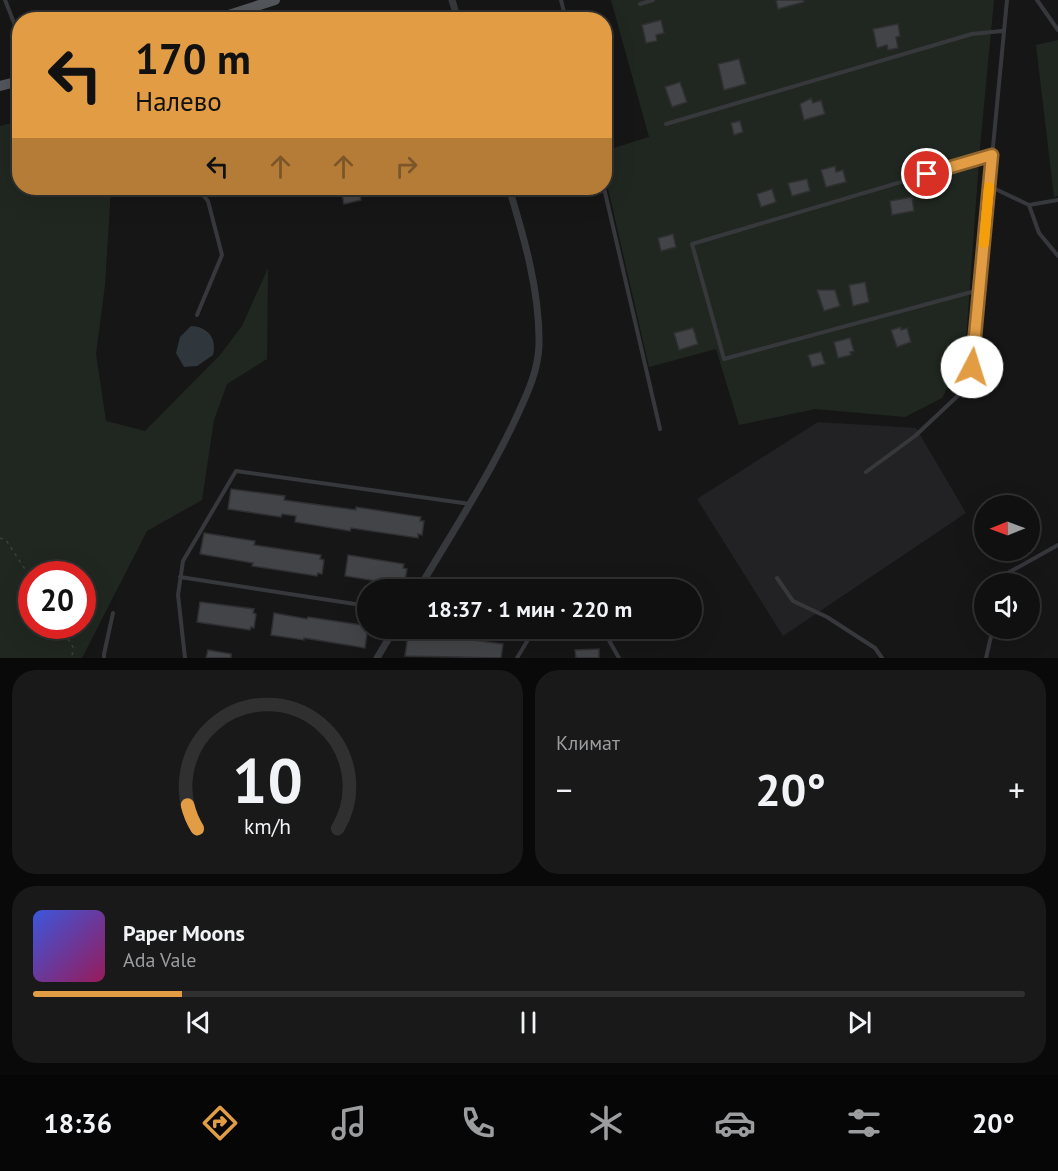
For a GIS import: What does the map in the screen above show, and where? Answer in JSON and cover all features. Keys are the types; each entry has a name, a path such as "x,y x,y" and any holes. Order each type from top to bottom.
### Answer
{"main road":[{"path":"238,12 275,0"}],"street":[{"path":"425,579 496,462 535,376 539,346 538,312 522,231 511,195"},
{"path":"377,658 388,639"}],"lane":[{"path":"5,0 12,16"},
{"path":"640,4 653,0"},
{"path":"866,472 915,436 964,390 972,367 1002,31 1007,0"},
{"path":"1037,0 1058,30"},
{"path":"666,124 972,34 1002,31"},
{"path":"979,290 724,359 692,244 992,155"},
{"path":"989,186 1029,205 1058,200"},
{"path":"197,315 222,255 208,201 203,195"},
{"path":"606,195 660,429"},
{"path":"1029,205 1039,233 1058,256"},
{"path":"185,658 178,594 183,561 236,471 470,504"},
{"path":"1008,573 1058,545"},
{"path":"180,577 357,604"},
{"path":"777,578 793,601 828,617 875,648 882,658"},
{"path":"104,658 113,613"},
{"path":"517,658 528,639"},
{"path":"608,639 619,658"},
{"path":"986,658 990,639"}],"path":[{"path":"0,538 6,540 20,561"},
{"path":"68,639 73,647 72,658"}],"shaded area":[{"path":"611,0 994,0 980,147 965,354 942,398 905,417 815,409 739,425 716,349 649,367 610,195 612,195 612,149 649,137"},
{"path":"1058,40 1058,196 1054,197 1036,45"},
{"path":"12,123 12,195 111,195 105,285 96,354 106,421 145,431 220,355 242,326 268,268 267,359 227,384 214,420 202,500 147,531 96,631 96,561 18,561 18,639 92,639 82,658 0,658 0,126"},
{"path":"191,326 202,329 210,335 214,343 213,355 197,366 184,367 176,353 180,337"},
{"path":"818,422 916,428 966,513 783,636 697,499"}],"building":[{"path":"776,0 803,0 804,2 778,9"},
{"path":"661,20 664,33 656,35 657,41 646,43 642,25"},
{"path":"898,24 900,36 896,37 898,48 888,50 887,45 877,48 873,29"},
{"path":"739,59 746,84 724,90 718,64"},
{"path":"680,82 687,102 672,107 665,87"},
{"path":"811,98 813,103 821,100 825,114 804,120 800,104"},
{"path":"740,121 743,132 734,135 731,123"},
{"path":"835,166 836,172 843,170 846,182 826,187 821,170"},
{"path":"807,179 810,191 792,196 788,183"},
{"path":"772,189 776,202 761,207 757,194"},
{"path":"342,195 360,195 361,200 344,204"},
{"path":"912,197 914,211 892,215 890,201"},
{"path":"673,234 676,247 661,251 658,238"},
{"path":"865,282 869,302 853,306 849,285"},
{"path":"817,290 835,290 840,306 824,311"},
{"path":"901,327 901,330 907,328 911,342 897,347 891,330"},
{"path":"693,328 698,344 679,350 674,333"},
{"path":"850,338 854,351 850,352 851,355 838,358 834,342"},
{"path":"821,352 825,364 812,367 808,355"},
{"path":"231,489 285,496 284,500 356,510 356,507 421,517 420,521 424,521 422,535 418,534 418,538 351,528 350,531 295,522 296,516 282,514 281,517 228,509"},
{"path":"204,533 255,541 254,545 321,555 320,559 324,560 322,574 318,573 317,576 252,566 253,563 200,554"},
{"path":"348,555 404,564 403,568 407,569 405,579 363,579 345,576"},
{"path":"200,602 254,609 253,613 256,614 254,628 251,627 250,630 197,622"},
{"path":"274,613 357,624 357,639 366,639 365,648 271,635"},
{"path":"407,639 464,639 503,644 501,658 405,656"},
{"path":"599,649 599,658 576,658 575,650"},
{"path":"208,650 231,654 231,658 206,658"}],"slow traffic":[{"path":"984,243 989,187"}],"route":[{"path":"927,174 992,155 972,367"}]}
